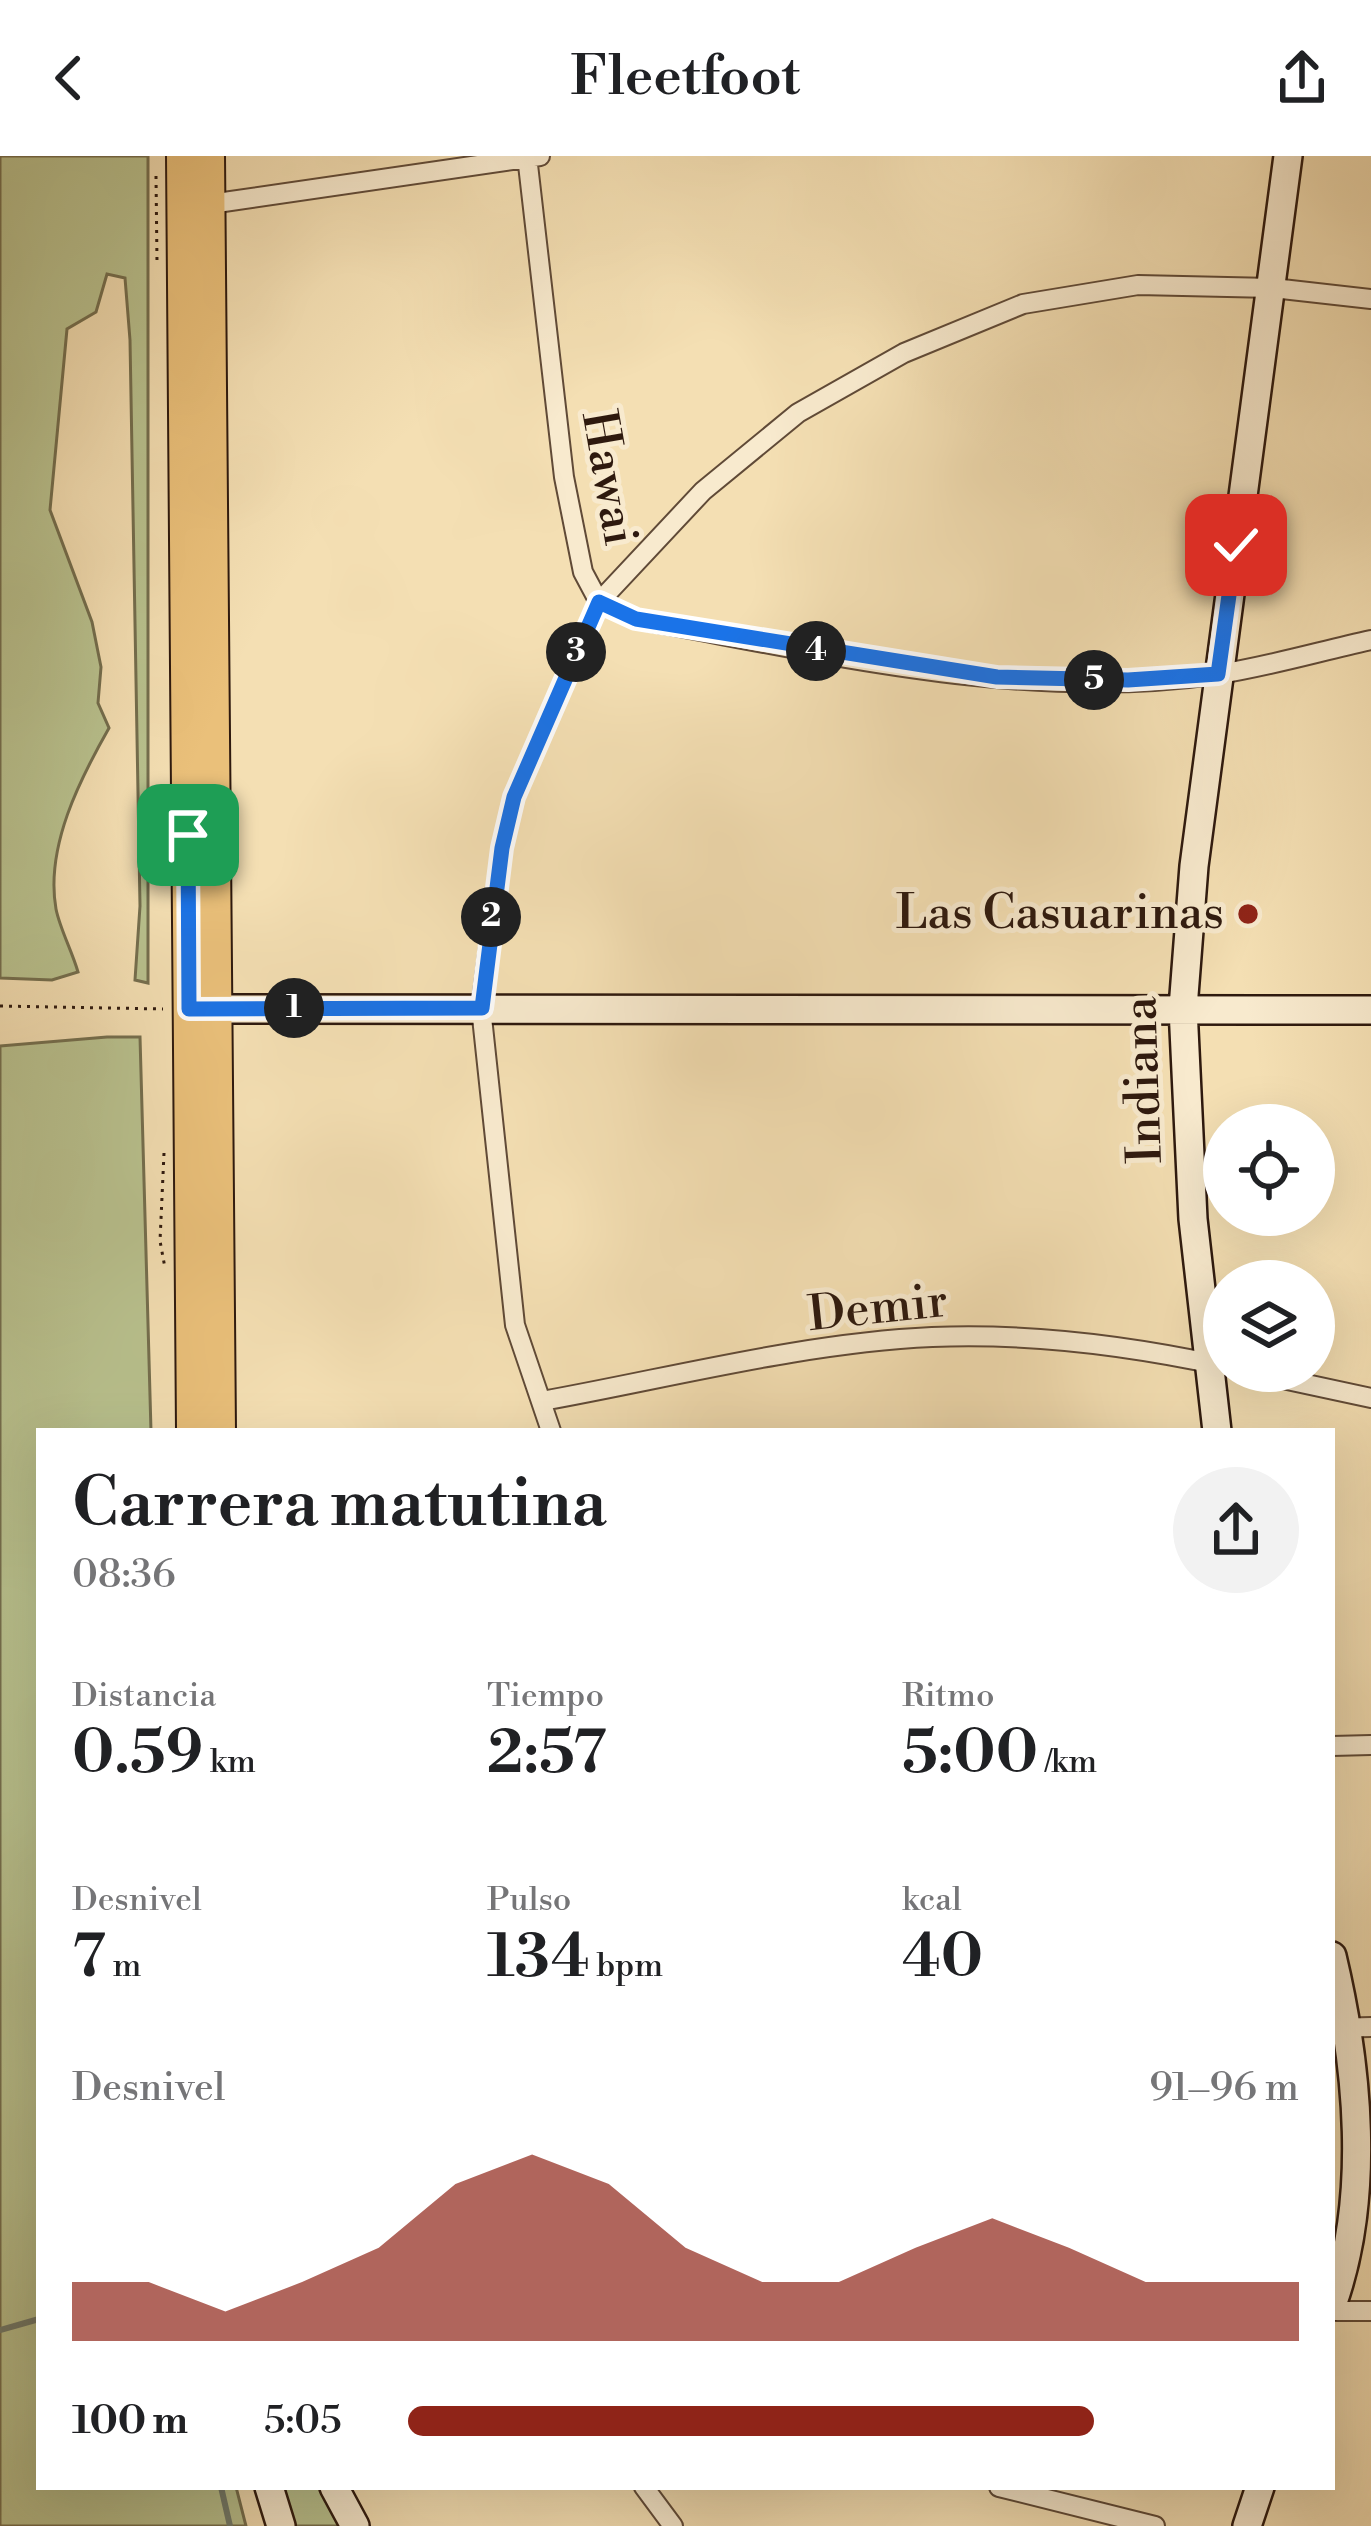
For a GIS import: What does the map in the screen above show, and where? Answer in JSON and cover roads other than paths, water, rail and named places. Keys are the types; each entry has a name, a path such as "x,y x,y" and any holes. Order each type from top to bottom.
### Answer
{"main road":[{"path":"182,156 202,1009 220,1428"},
{"path":"192,1428 202,1009 209,156"}],"street":[{"name":"Indiana","path":"1206,1260 1183,1008 1218,674 1288,156"},
{"path":"210,204 531,158"},
{"name":"Hawai","path":"531,158 563,477 583,572 599,602 514,797 502,848 482,1008 493,1157 515,1325 550,1428"},
{"path":"1371,299 1273,288 1138,285 1023,304 904,353 782,426 703,491 599,602 636,619 997,677 1128,680 1218,674 1371,640"},
{"path":"202,1009 1371,1010"},
{"name":"Demir","path":"542,1401 842,1347 933,1337 1033,1340 1203,1362"},
{"path":"1335,1390 1371,1398"},
{"name":"Indiana","path":"1216,1392 1217,1428"},
{"path":"1335,1746 1371,1745"},
{"path":"1335,1967 1351,2028 1355,2203 1352,2240 1335,2298"},
{"path":"1335,2308 1371,2311"},
{"path":"270,2490 281,2526"},
{"path":"336,2490 355,2526"},
{"path":"646,2490 673,2526"},
{"path":"1011,2490 1155,2526"},
{"path":"1247,2526 1259,2490"}],"waterway":[{"path":"0,2330 36,2320"},
{"path":"222,2490 230,2526"}],"place":[{"name":"Las Casuarinas","path":"1248,914"}]}
